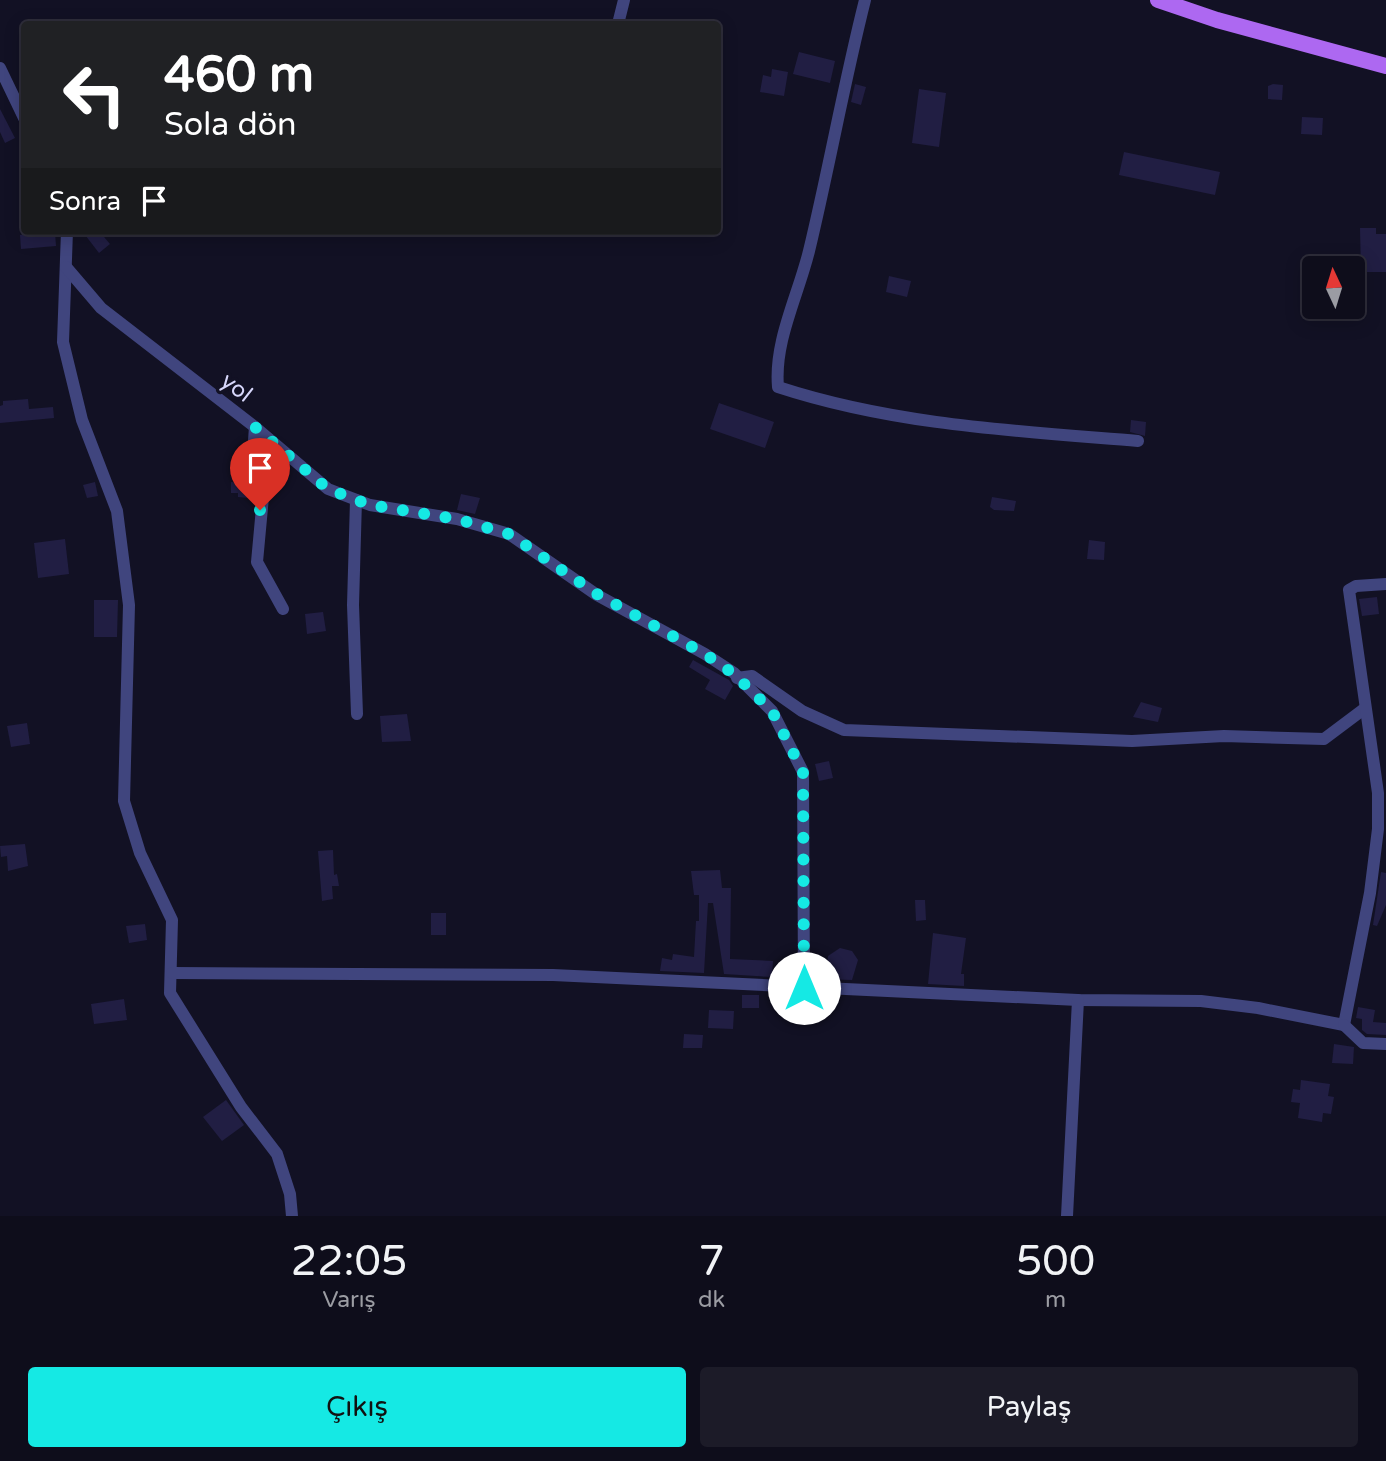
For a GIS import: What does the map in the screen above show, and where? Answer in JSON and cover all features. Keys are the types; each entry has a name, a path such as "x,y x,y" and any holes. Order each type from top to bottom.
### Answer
{"main road":[{"path":"1158,0 1386,66"}],"street":[{"path":"619,21 624,0"},
{"path":"866,0 838,110 808,253 776,365 778,387 829,403 916,420 1138,440"},
{"path":"0,68 21,112"},
{"path":"67,235 63,342 82,420 117,511 129,605 124,801 140,853 172,920 170,993 241,1107 277,1154 289,1194 292,1216"},
{"name":"yol","path":"66,267 101,308 255,427 328,489 370,505 457,519 509,534 597,594 705,654 737,678 772,711 803,772 804,988"},
{"path":"255,427 253,454 264,486 257,562 283,610"},
{"path":"356,500 353,605 357,714"},
{"path":"1344,1025 1367,906 1378,829 1378,793 1349,590 1356,586 1386,584"},
{"path":"737,678 752,676 802,711 844,730 1132,741 1224,736 1324,739 1364,709"},
{"path":"172,973 553,975 1078,1000 1201,1001 1258,1007 1344,1025 1363,1043 1386,1044"},
{"path":"1068,1216 1078,1000"}],"building":[{"path":"799,52 835,61 830,83 793,74"},
{"path":"772,69 788,72 784,96 760,92 763,75 771,77"},
{"path":"855,84 866,87 861,105 851,102"},
{"path":"1283,85 1282,100 1268,99 1268,86"},
{"path":"919,89 946,93 939,147 912,143"},
{"path":"0,109 15,138 5,143 0,132"},
{"path":"1302,117 1323,118 1322,135 1301,134"},
{"path":"1124,152 1220,172 1215,195 1119,175"},
{"path":"1360,228 1376,228 1376,234 1386,234 1386,272 1365,272 1365,256 1361,256"},
{"path":"20,235 55,235 56,246 21,249"},
{"path":"85,235 102,235 110,244 99,253"},
{"path":"889,276 911,281 907,297 886,292"},
{"path":"28,399 29,409 53,407 54,418 0,423 0,406 3,401"},
{"path":"719,403 774,422 765,448 710,429"},
{"path":"1131,420 1146,422 1145,436 1130,432"},
{"path":"95,482 98,496 87,498 83,485"},
{"path":"231,482 249,483 249,498 231,493"},
{"path":"461,494 480,498 475,514 457,510"},
{"path":"992,497 1016,501 1014,511 994,510 990,507"},
{"path":"65,539 69,574 38,578 34,543"},
{"path":"1089,540 1105,542 1104,560 1087,559"},
{"path":"1377,597 1379,614 1362,616 1359,599"},
{"path":"94,600 118,600 117,637 94,637"},
{"path":"323,612 326,631 307,634 305,614"},
{"path":"693,660 729,680 733,686 725,700 705,689 710,680 689,667"},
{"path":"1141,702 1162,708 1158,722 1133,717"},
{"path":"407,714 411,741 382,742 380,716"},
{"path":"27,723 30,744 11,747 7,726"},
{"path":"829,761 833,778 819,781 815,764"},
{"path":"25,844 28,866 8,871 7,856 1,857 0,846"},
{"path":"333,850 334,875 337,874 339,886 332,886 333,899 322,901 318,851"},
{"path":"720,870 722,888 731,888 730,959 773,961 772,977 724,974 713,903 708,903 704,973 660,971 662,958 672,960 673,954 694,957 699,895 694,895 691,871"},
{"path":"1381,872 1386,873 1386,905 1377,926 1373,925"},
{"path":"915,900 925,900 926,920 916,921"},
{"path":"431,913 446,913 446,935 431,935"},
{"path":"145,924 147,940 129,943 126,926"},
{"path":"933,933 966,938 961,974 964,974 964,986 928,984"},
{"path":"840,948 852,951 858,960 852,980 821,979 822,964 827,964 828,956"},
{"path":"742,995 759,995 759,1008 742,1008"},
{"path":"124,999 127,1020 94,1024 91,1004"},
{"path":"1358,1007 1375,1010 1373,1022 1386,1023 1386,1035 1367,1034 1362,1030 1362,1019 1356,1018"},
{"path":"709,1010 734,1011 733,1029 708,1028"},
{"path":"684,1034 703,1035 702,1048 683,1048"},
{"path":"1334,1044 1354,1047 1353,1064 1332,1063"},
{"path":"1301,1080 1330,1084 1328,1096 1334,1097 1331,1114 1323,1113 1322,1122 1298,1118 1300,1103 1291,1102 1293,1089 1300,1090"},
{"path":"226,1100 244,1125 222,1141 203,1117"}],"route":[{"path":"260,510 264,486 253,454 255,427 328,489 370,505 457,519 509,534 597,594 705,654 734,674 772,711 803,772 804,988"}]}
